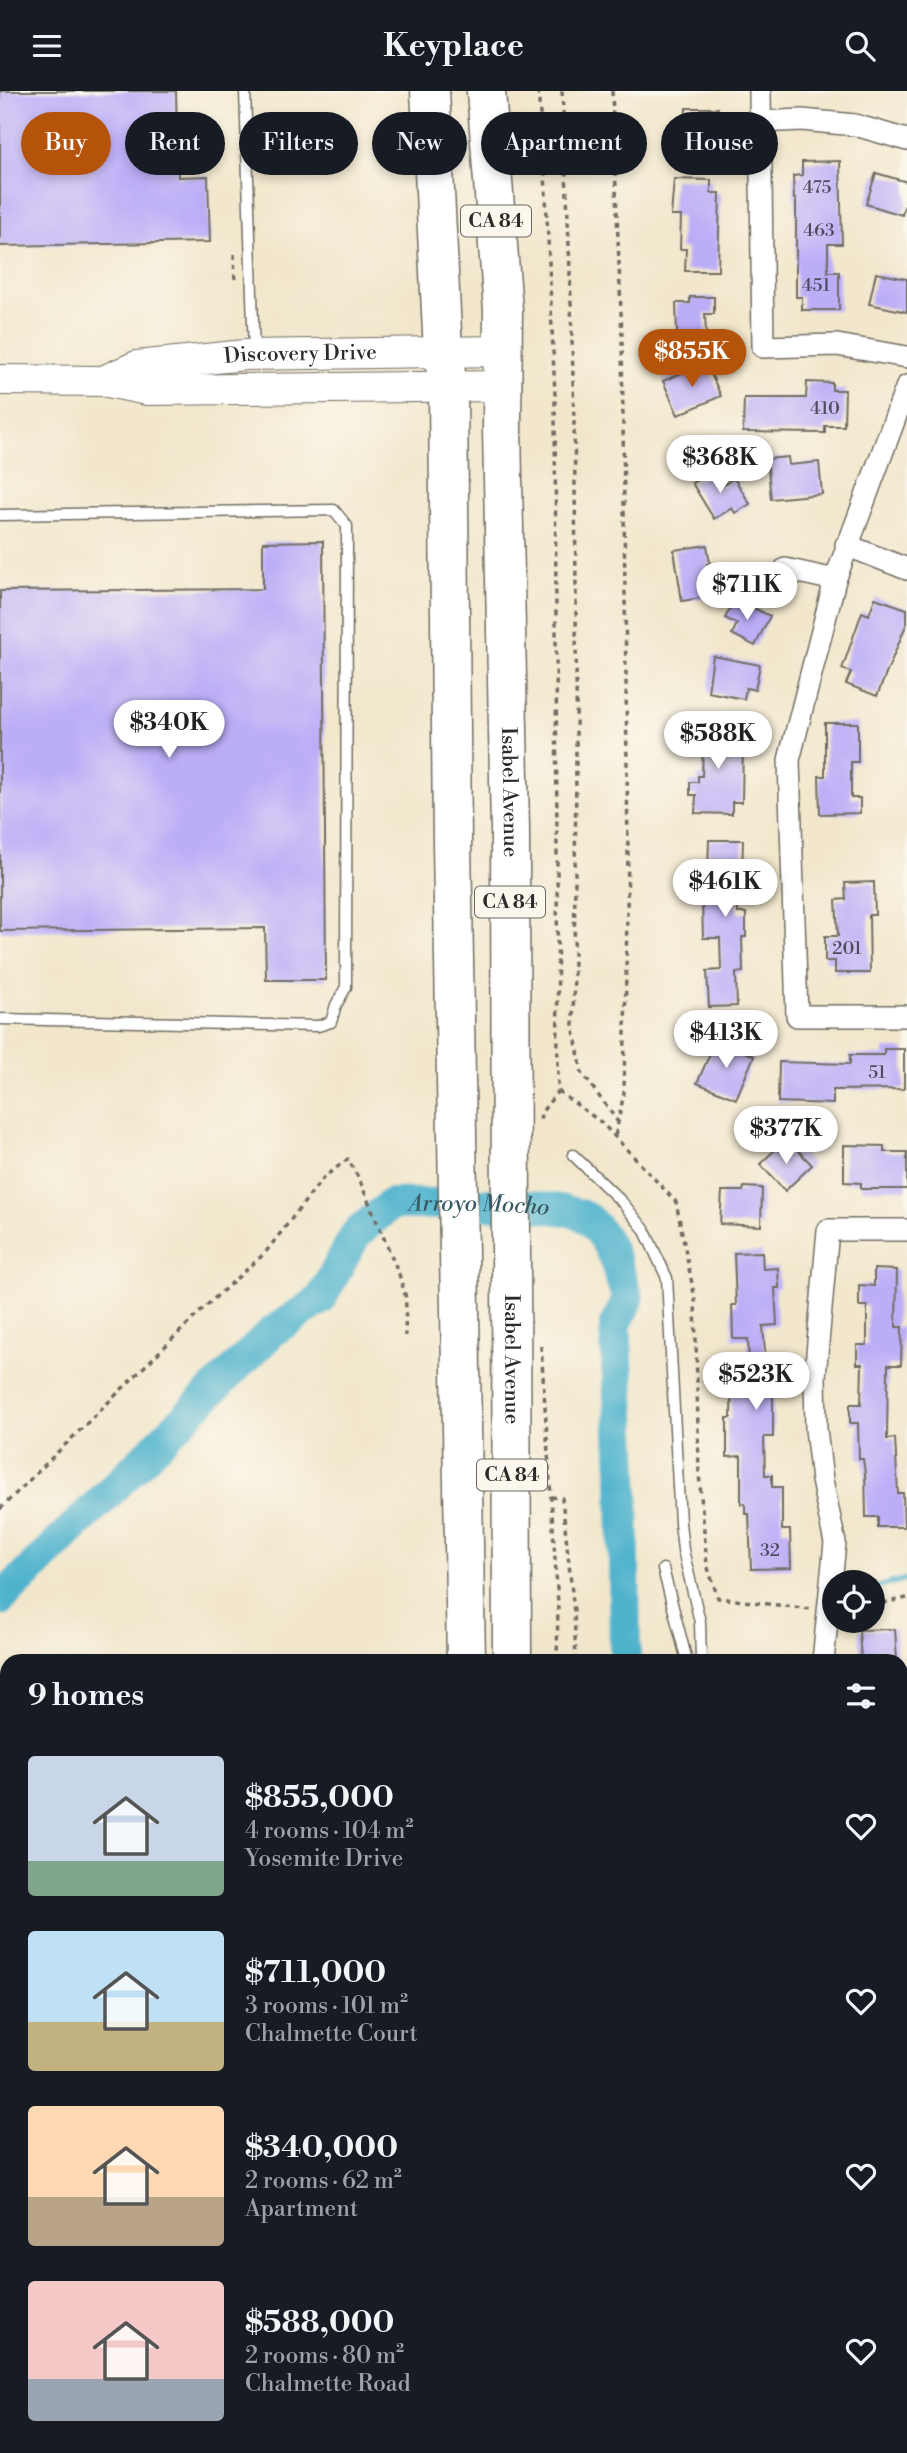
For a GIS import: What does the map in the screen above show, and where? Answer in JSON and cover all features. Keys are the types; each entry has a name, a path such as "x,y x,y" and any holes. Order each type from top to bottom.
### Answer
{"highway":[{"name":"CA 84","path":"430,91 445,370"},
{"name":"Isabel Avenue","path":"486,91 503,310 502,428 510,830 512,1654"},
{"path":"445,370 466,1654"}],"street":[{"path":"759,112 760,91"},
{"path":"778,121 802,120 855,125 907,140"},
{"path":"759,175 763,347 837,345 907,357"},
{"name":"Discovery Drive","path":"103,381 137,366 254,355 445,370"},
{"name":"Discovery Drive","path":"0,380 103,381 146,390 445,370 502,369"},
{"path":"907,386 846,545 789,760 797,1016 907,1016"},
{"path":"846,545 907,569"},
{"path":"785,569 835,580"},
{"path":"833,1570 835,1543 822,1479 816,1429 816,1375 828,1230 907,1230"},
{"path":"824,1654 826,1633"}],"lane":[{"path":"245,91 254,355"},
{"path":"0,515 334,510 347,526 347,582 346,987 336,1005 331,1022 318,1026 0,1019"},
{"path":"573,1156 622,1202 644,1229 667,1277 680,1523 683,1550 699,1622 701,1654"},
{"path":"663,1569 685,1654"}],"path":[{"path":"538,91 545,173 555,395 558,1091 541,1113 540,1124"},
{"path":"562,91 573,335 576,503 573,1025 582,1073 618,1122"},
{"path":"612,91 622,337 628,852 624,1093 615,1136"},
{"path":"234,254 235,280"},
{"path":"558,1091 602,1123 676,1202 695,1299 699,1473 707,1565 718,1598 822,1610"},
{"path":"0,1509 207,1305 265,1253 324,1177 348,1159 399,1274 406,1298 405,1336"},
{"path":"540,1340 558,1604 557,1654"},
{"path":"551,1497 562,1499 576,1654"},
{"path":"885,1603 907,1598"}],"building":[{"path":"0,91 176,91 176,112 125,112 125,175 208,176 210,242 0,246"},
{"path":"686,108 718,108 718,112 686,112"},
{"path":"840,161 842,244 828,244 828,272 839,272 839,310 802,310 802,297 796,297 796,199 793,176 802,175 802,162"},
{"path":"876,173 907,182 907,208 904,207 902,215 866,204"},
{"path":"674,179 711,180 711,193 720,193 718,271 685,271 686,249 680,249 681,216 671,216"},
{"path":"876,273 907,279 907,312 869,304"},
{"path":"690,297 714,297 714,314 705,314 706,335 677,335 676,303 690,303"},
{"path":"706,363 721,396 678,415 663,381"},
{"path":"807,382 832,383 832,390 845,390 844,426 825,426 825,433 743,432 744,398 806,398"},
{"path":"788,457 789,465 819,462 822,494 771,499 767,459"},
{"path":"711,472 720,487 734,478 750,504 735,513 732,508 714,519 692,483"},
{"path":"323,541 326,980 266,980 265,928 0,931 0,591 263,589 263,542"},
{"path":"707,545 710,564 707,564 713,596 682,601 674,550"},
{"path":"875,598 907,609 907,623 877,696 846,684 851,672 842,669 862,612 869,615"},
{"path":"735,599 770,616 755,646 732,634 737,624 725,618"},
{"path":"713,656 760,665 755,690 746,688 744,699 708,692"},
{"path":"825,723 858,723 858,762 851,762 851,798 860,798 860,813 820,814 819,776 825,776"},
{"path":"693,724 729,726 728,742 743,743 742,802 732,802 732,814 695,813 696,795 690,795 690,782 698,782 698,776 702,776 703,746 692,745"},
{"path":"709,840 743,840 742,879 736,879 738,913 746,913 746,937 742,937 743,972 736,973 737,1006 709,1007 707,971 721,970 720,938 703,938 702,900 707,900"},
{"path":"874,882 875,915 869,915 870,973 835,973 835,961 825,961 825,936 838,936 836,900 846,899 845,883"},
{"path":"716,1040 754,1056 736,1099 697,1083"},
{"path":"884,1049 904,1049 904,1089 833,1090 833,1104 778,1102 779,1062 850,1064 850,1055 884,1055"},
{"path":"792,1144 812,1165 785,1191 760,1164 777,1148 782,1153"},
{"path":"844,1145 884,1146 884,1152 907,1152 907,1189 861,1189 861,1183 844,1182"},
{"path":"744,1187 762,1188 761,1226 720,1224 722,1191 743,1191"},
{"path":"762,1252 763,1269 778,1268 779,1288 775,1288 777,1325 763,1326 767,1378 773,1378 773,1437 764,1437 765,1475 772,1475 772,1487 782,1487 782,1530 790,1530 791,1568 751,1569 749,1514 745,1514 745,1504 741,1504 741,1456 727,1457 727,1418 731,1418 732,1366 749,1366 748,1339 733,1339 732,1305 736,1305 734,1253"},
{"path":"874,1269 897,1270 896,1327 902,1327 901,1365 888,1365 887,1439 895,1438 898,1493 903,1493 904,1527 878,1527 878,1517 866,1517 865,1473 863,1459 859,1459 858,1423 850,1423 850,1404 861,1404 862,1364 857,1364 857,1345 867,1345 867,1306 859,1306 859,1285 874,1286"},
{"path":"885,1629 895,1629 897,1654 861,1654 859,1633 885,1633"}],"waterway":[{"name":"Arroyo Mocho","path":"0,1600 273,1331 320,1300 356,1234 391,1204 525,1206 574,1213 588,1219 609,1246 628,1300 615,1325 623,1468 625,1654"},
{"name":"Arroyo Mocho","path":"885,1585 907,1579"}]}
